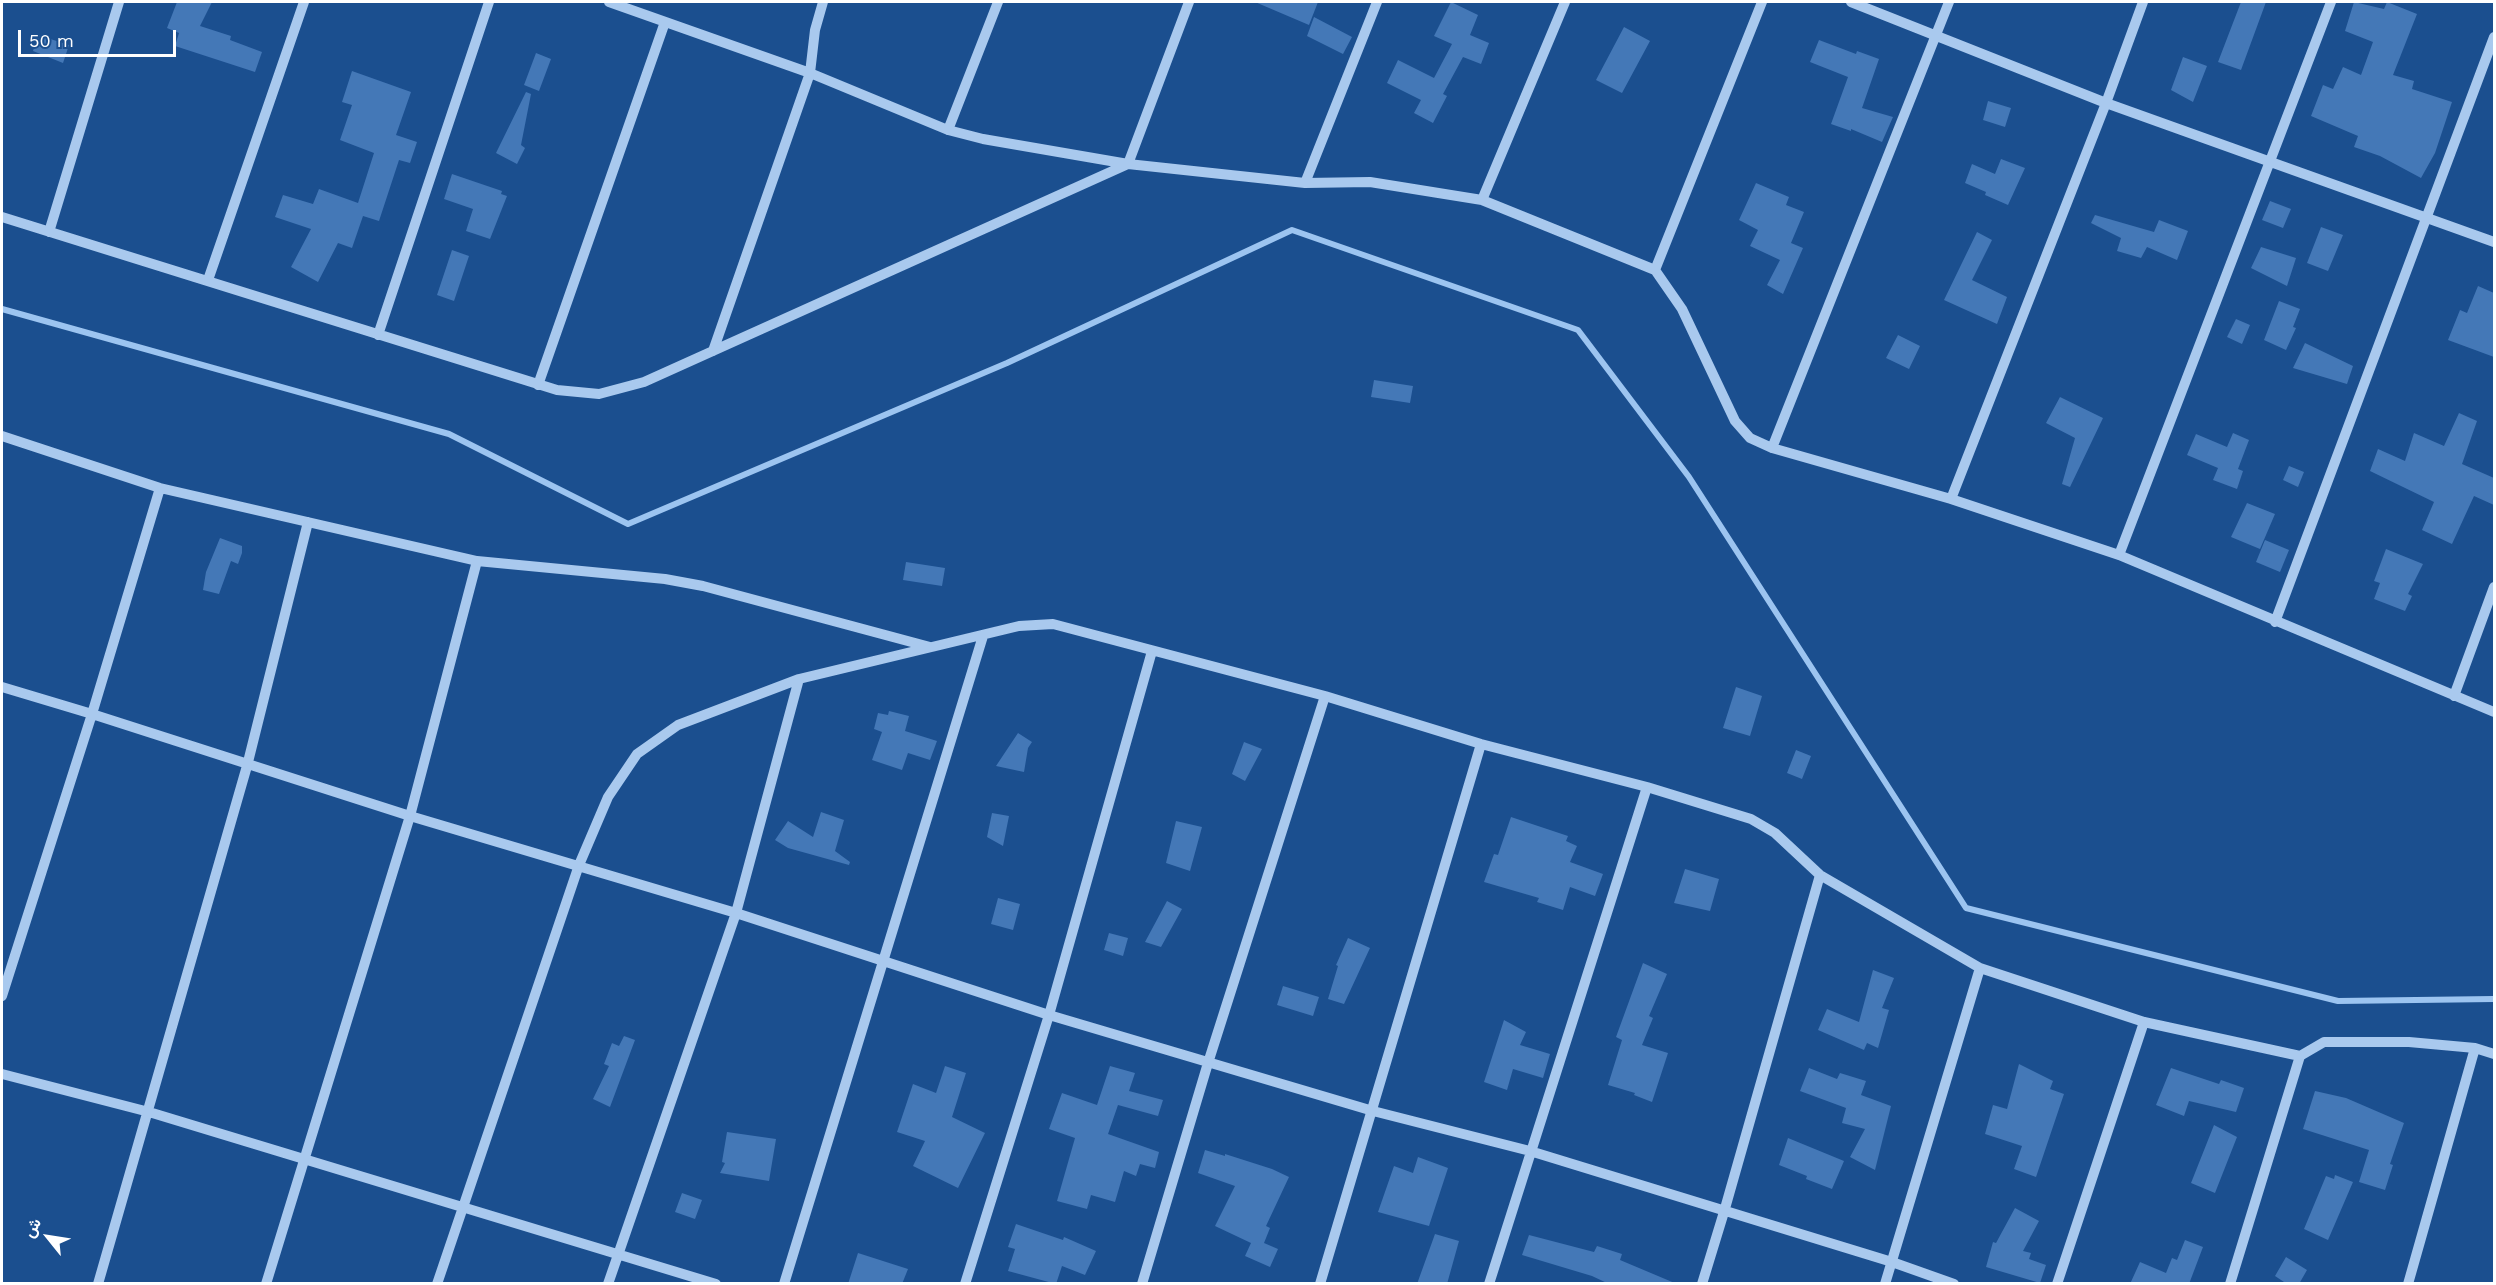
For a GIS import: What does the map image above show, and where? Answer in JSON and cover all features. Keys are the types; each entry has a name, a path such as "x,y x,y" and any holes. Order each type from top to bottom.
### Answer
{"street":[{"path":"49,232 119,2"},
{"path":"208,280 304,2"},
{"path":"378,334 489,2"},
{"path":"609,2 627,5 665,22 810,73 948,130 983,139 1128,164 1305,183 1370,182 1482,200 1655,270 1682,309 1735,421 1750,438 1772,448 1951,499 2119,555 2494,712"},
{"path":"713,351 810,73 815,30 823,2"},
{"path":"948,130 998,2"},
{"path":"2,217 538,385 557,390 599,394 644,382 1128,164 1189,2"},
{"path":"1305,183 1377,2"},
{"path":"1482,200 1565,2"},
{"path":"1655,270 1762,2"},
{"path":"1851,2 1936,34 2106,104 2270,160 2494,242"},
{"path":"1772,448 1949,2"},
{"path":"1951,499 2106,104 2143,2"},
{"path":"2119,555 2331,2"},
{"path":"538,385 665,22"},
{"path":"2275,622 2494,37"},
{"path":"2,436 160,488 477,561 654,578 703,586 933,648"},
{"path":"2,996 92,714 160,488"},
{"path":"98,1284 247,766 308,522"},
{"path":"266,1284 410,816 477,561"},
{"path":"2454,696 2494,587"},
{"path":"437,1284 579,865 608,797 637,754 678,725 799,679 1019,626 1053,624 1324,696 1481,744 1647,787 1751,819 1775,833 1820,875 1980,968 2144,1022 2300,1056 2324,1042 2409,1042 2475,1048 2494,1054"},
{"path":"784,1284 983,636"},
{"path":"965,1284 1049,1015 1152,651"},
{"path":"608,1284 736,913 799,679"},
{"path":"2,687 92,714 247,766 736,913 883,962 1208,1064 1373,1111 1530,1151 1892,1262 1954,1284"},
{"path":"1142,1284 1208,1064 1324,696"},
{"path":"1320,1284 1481,744"},
{"path":"1489,1284 1647,787"},
{"path":"1702,1284 1820,875"},
{"path":"1885,1284 1980,968"},
{"path":"2056,1284 2144,1022"},
{"path":"2408,1284 2475,1048"},
{"path":"2230,1284 2300,1056"},
{"path":"2,1074 149,1112 618,1252 716,1284"}],"building":[{"path":"177,2 212,2 200,26 231,36 230,40 262,52 255,72 175,46 179,33 167,28"},
{"path":"1255,2 1318,2 1309,25"},
{"path":"1451,2 1478,15 1470,35 1489,43 1481,64 1463,57 1443,94 1447,96 1433,123 1414,113 1421,100 1387,83 1398,60 1434,78 1452,44 1434,36"},
{"path":"2241,2 2266,2 2241,70 2218,62"},
{"path":"2354,2 2384,9 2387,2 2417,14 2393,75 2414,81 2412,89 2452,102 2435,153 2421,178 2380,156 2354,147 2358,136 2311,116 2323,85 2333,89 2343,67 2361,75 2373,42 2345,31"},
{"path":"1314,17 1352,37 1343,54 1307,36"},
{"path":"1624,27 1650,41 1622,93 1596,80"},
{"path":"38,35 69,45 63,63 33,51"},
{"path":"1819,40 1856,54 1857,51 1879,59 1862,108 1893,117 1882,142 1851,129 1851,131 1831,124 1848,77 1810,62"},
{"path":"536,53 551,59 539,91 524,85"},
{"path":"2183,57 2207,66 2193,102 2171,90"},
{"path":"352,71 411,92 396,135 417,142 410,163 399,160 379,221 363,216 352,248 338,243 318,282 291,267 311,229 275,217 283,195 313,204 319,189 358,203 374,153 340,140 352,105 342,102"},
{"path":"526,92 531,94 521,145 525,148 517,164 496,153"},
{"path":"1988,101 2011,108 2005,127 1983,120"},
{"path":"2001,159 2025,168 2008,205 1965,183 1972,164 1995,174"},
{"path":"452,174 502,191 501,194 507,196 490,239 466,231 473,209 444,199"},
{"path":"1756,183 1789,197 1786,205 1804,212 1791,243 1803,248 1783,294 1767,285 1780,260 1750,246 1758,230 1739,220"},
{"path":"2270,201 2291,209 2283,228 2262,220"},
{"path":"2095,215 2154,232 2159,220 2188,231 2177,260 2147,247 2141,258 2117,251 2121,238 2091,223"},
{"path":"2321,227 2343,235 2328,271 2307,263"},
{"path":"1977,232 1992,240 1972,280 2007,297 1997,324 1944,300"},
{"path":"2261,247 2296,258 2287,286 2251,268"},
{"path":"452,250 469,256 454,301 437,295"},
{"path":"2478,286 2494,293 2494,357 2448,340 2460,310 2467,313"},
{"path":"2279,301 2300,309 2293,327 2296,328 2286,350 2264,340"},
{"path":"2236,319 2250,325 2242,344 2227,337"},
{"path":"1898,335 1920,346 1909,369 1886,358"},
{"path":"2305,343 2353,366 2347,384 2293,368"},
{"path":"1374,380 1413,386 1410,403 1371,397"},
{"path":"2060,397 2103,418 2070,487 2062,484 2075,438 2046,423"},
{"path":"2459,413 2477,421 2462,464 2494,478 2494,505 2474,496 2452,544 2422,530 2434,502 2370,471 2378,449 2405,461 2414,433 2444,446"},
{"path":"2233,433 2249,440 2238,469 2243,471 2237,489 2213,480 2218,468 2187,455 2196,434 2227,447"},
{"path":"2289,466 2304,472 2298,487 2283,480"},
{"path":"2247,503 2275,514 2260,549 2231,537"},
{"path":"220,538 242,546 242,553 238,564 231,561 219,594 203,590 206,572"},
{"path":"2265,540 2289,550 2280,572 2256,562"},
{"path":"2386,549 2423,564 2408,594 2412,596 2405,611 2374,599 2380,583 2374,581"},
{"path":"906,562 945,568 942,586 903,580"},
{"path":"1736,687 1762,696 1750,736 1723,728"},
{"path":"889,711 909,716 905,731 937,741 930,760 908,753 902,770 872,760 882,732 874,729 878,713 888,715"},
{"path":"1018,733 1032,742 1028,748 1024,772 996,766"},
{"path":"1244,742 1262,749 1245,781 1232,774"},
{"path":"1796,750 1811,756 1802,779 1787,773"},
{"path":"821,812 844,820 835,851 850,862 849,865 788,848 775,840 788,821 813,837"},
{"path":"992,813 1009,816 1003,846 987,837"},
{"path":"1511,817 1568,836 1566,841 1577,846 1570,862 1603,874 1595,896 1570,887 1563,910 1537,902 1539,898 1484,882 1494,854 1498,855"},
{"path":"1176,821 1202,827 1190,871 1166,863"},
{"path":"1685,869 1719,879 1710,911 1674,903"},
{"path":"998,898 1020,904 1013,930 991,924"},
{"path":"1167,901 1182,909 1161,947 1145,942"},
{"path":"1109,933 1128,938 1123,956 1104,950"},
{"path":"1348,938 1370,948 1344,1004 1328,999 1338,966 1336,965"},
{"path":"1643,963 1667,974 1649,1016 1653,1018 1642,1045 1668,1053 1652,1102 1634,1095 1635,1093 1608,1085 1622,1040 1616,1037"},
{"path":"1873,970 1894,978 1882,1008 1889,1010 1878,1048 1867,1043 1864,1050 1818,1030 1827,1009 1859,1022"},
{"path":"1283,986 1319,997 1313,1016 1277,1005"},
{"path":"1504,1020 1526,1032 1520,1045 1550,1054 1543,1078 1513,1069 1507,1090 1484,1082"},
{"path":"624,1036 635,1040 610,1107 593,1099 609,1066 604,1064 612,1043 619,1046"},
{"path":"2019,1064 2053,1081 2050,1089 2064,1094 2036,1177 2014,1169 2022,1146 1985,1134 1993,1105 2007,1109"},
{"path":"945,1066 966,1073 952,1117 985,1133 958,1188 913,1166 925,1141 897,1132 913,1084 936,1093"},
{"path":"1110,1066 1135,1073 1129,1091 1163,1100 1158,1116 1118,1105 1108,1134 1159,1152 1155,1168 1140,1164 1136,1176 1124,1171 1115,1202 1091,1195 1087,1209 1057,1201 1075,1138 1049,1129 1062,1093 1097,1105"},
{"path":"1809,1068 1837,1079 1840,1073 1866,1081 1861,1095 1891,1106 1875,1170 1850,1157 1865,1129 1842,1123 1846,1108 1800,1091"},
{"path":"2171,1068 2219,1084 2221,1080 2244,1088 2236,1112 2189,1101 2184,1116 2156,1105"},
{"path":"2315,1091 2346,1098 2404,1123 2390,1164 2393,1165 2385,1190 2359,1182 2369,1150 2303,1129"},
{"path":"2214,1125 2237,1137 2215,1193 2191,1183"},
{"path":"727,1132 776,1139 769,1181 720,1173 725,1163 722,1162"},
{"path":"1788,1138 1844,1161 1832,1189 1779,1165"},
{"path":"1205,1150 1272,1169 1289,1177 1266,1226 1270,1228 1264,1243 1278,1249 1270,1267 1245,1256 1251,1243 1215,1226 1235,1186 1198,1173"},
{"path":"1418,1157 1448,1168 1429,1226 1378,1212 1394,1166 1413,1173"},
{"path":"2335,1175 2353,1182 2328,1240 2304,1229 2326,1176 2334,1179"},
{"path":"682,1193 702,1200 695,1219 675,1212"},
{"path":"2015,1208 2039,1221 2023,1251 2031,1253 2029,1259 2046,1265 2040,1283 1986,1267 1993,1242 1996,1243"},
{"path":"1016,1224 1063,1240 1064,1237 1096,1251 1085,1275 1062,1266 1056,1284 1008,1271 1015,1249 1008,1247"},
{"path":"1435,1234 1459,1241 1447,1284 1417,1284"},
{"path":"1529,1235 1594,1252 1597,1246 1622,1254 1620,1260 1677,1284 1609,1284 1592,1276 1522,1255"},
{"path":"2185,1240 2203,1247 2189,1284 2130,1284 2140,1262 2166,1273 2172,1258 2177,1260"},
{"path":"858,1253 908,1269 902,1284 848,1284"},
{"path":"2286,1257 2307,1270 2299,1284 2287,1284 2275,1276"}],"waterway":[{"path":"2,309 449,434 628,524 1007,363 1292,230 1578,330 1689,477 1966,908 2338,1001 2494,999"}]}
